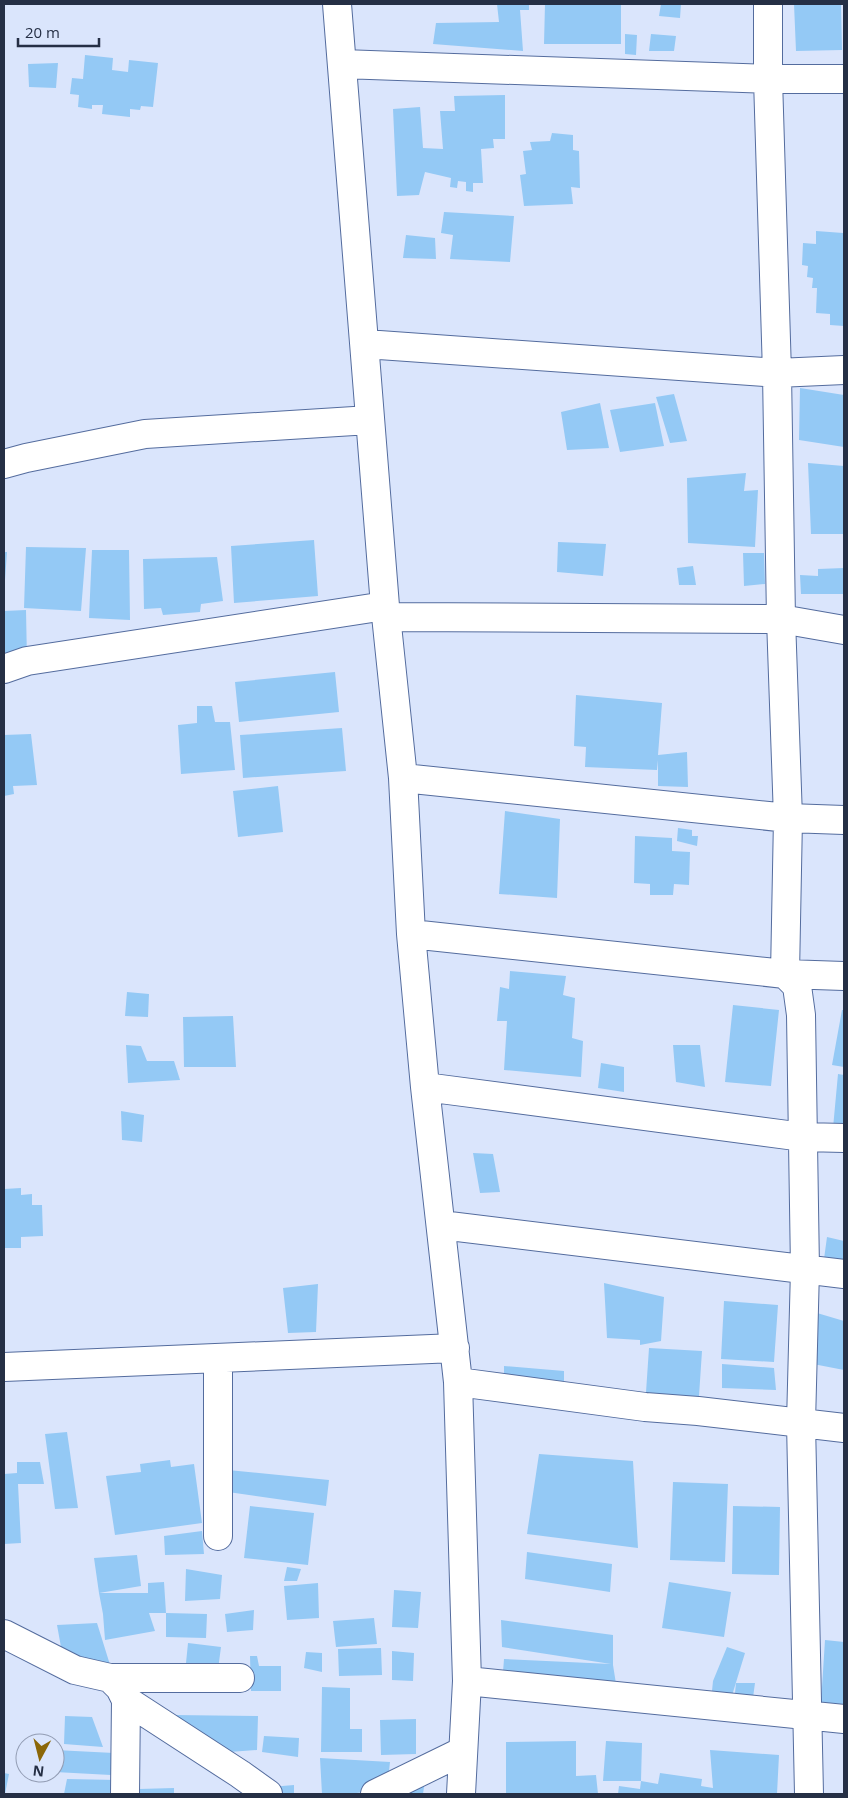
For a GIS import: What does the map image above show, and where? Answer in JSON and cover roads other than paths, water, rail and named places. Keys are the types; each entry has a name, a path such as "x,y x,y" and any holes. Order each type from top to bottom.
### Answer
{"street":[{"path":"337,4 386,611 403,778 411,934 425,1087 458,1382 467,1681 461,1794"},
{"path":"768,4 768,79 777,373 781,619 788,818 785,974 797,986 802,1014 805,1269 801,1423 809,1794"},
{"path":"342,64 768,79 844,79"},
{"path":"365,344 777,373 844,370"},
{"path":"4,464 145,434 370,420"},
{"path":"4,669 27,661 386,611 781,619 844,630"},
{"path":"403,778 788,818 844,820"},
{"path":"411,934 785,974 844,976"},
{"path":"425,1087 803,1137 844,1138"},
{"path":"441,1225 844,1274"},
{"path":"4,1367 455,1348"},
{"path":"218,1358 218,1536"},
{"path":"458,1382 645,1407 698,1410 844,1428"},
{"path":"4,1634 75,1670 118,1689 268,1794"},
{"path":"118,1689 240,1678"},
{"path":"467,1681 844,1719"},
{"path":"118,1689 125,1794"},
{"path":"375,1794 463,1751"}]}
